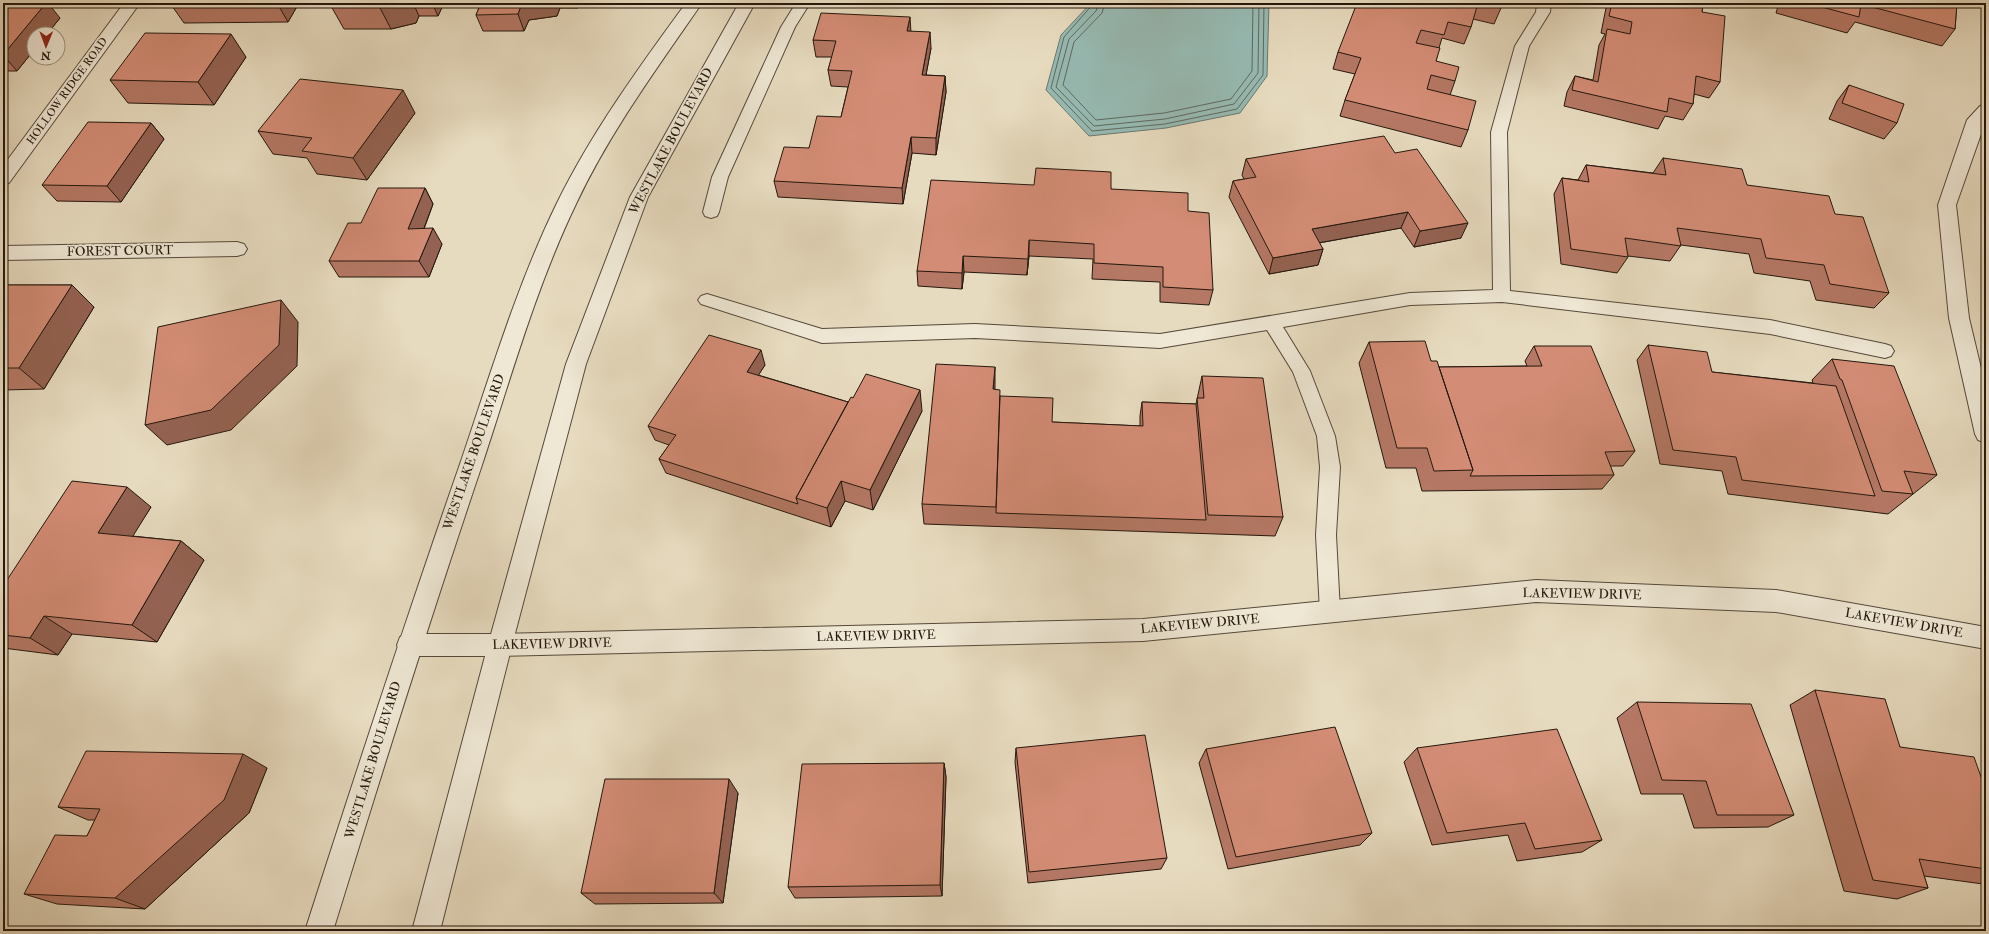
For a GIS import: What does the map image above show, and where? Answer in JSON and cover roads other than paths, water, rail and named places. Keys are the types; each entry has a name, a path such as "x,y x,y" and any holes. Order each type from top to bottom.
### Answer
{"street":[{"name":"HOLLOW RIDGE ROAD","path":"3,179 132,3"},
{"name":"WESTLAKE BOULEVARD","path":"320,931 409,645 524,307 552,236 584,169 633,88 694,3"},
{"name":"WESTLAKE BOULEVARD","path":"426,931 500,645 576,364 639,197 702,81 747,3"},
{"path":"1983,118 1947,205 1959,318 1986,434"},
{"name":"FOREST COURT","path":"3,253 237,249"},
{"name":"LAKEVIEW DRIVE","path":"409,645 500,645 1143,630 1544,591 1776,601 1986,638"}],"lane":[{"path":"712,212 720,177 788,27 803,3"},
{"path":"1502,296 1499,132 1522,46 1543,12 1544,3"},
{"path":"707,300 822,336 975,331 1160,341 1410,299 1502,296 1770,327 1885,351"},
{"path":"1272,323 1301,371 1326,436 1330,467 1326,536 1330,612"}],"water":[{"path":"1091,3 1269,3 1267,76 1240,113 1166,128 1089,136 1046,90 1061,35"}]}
